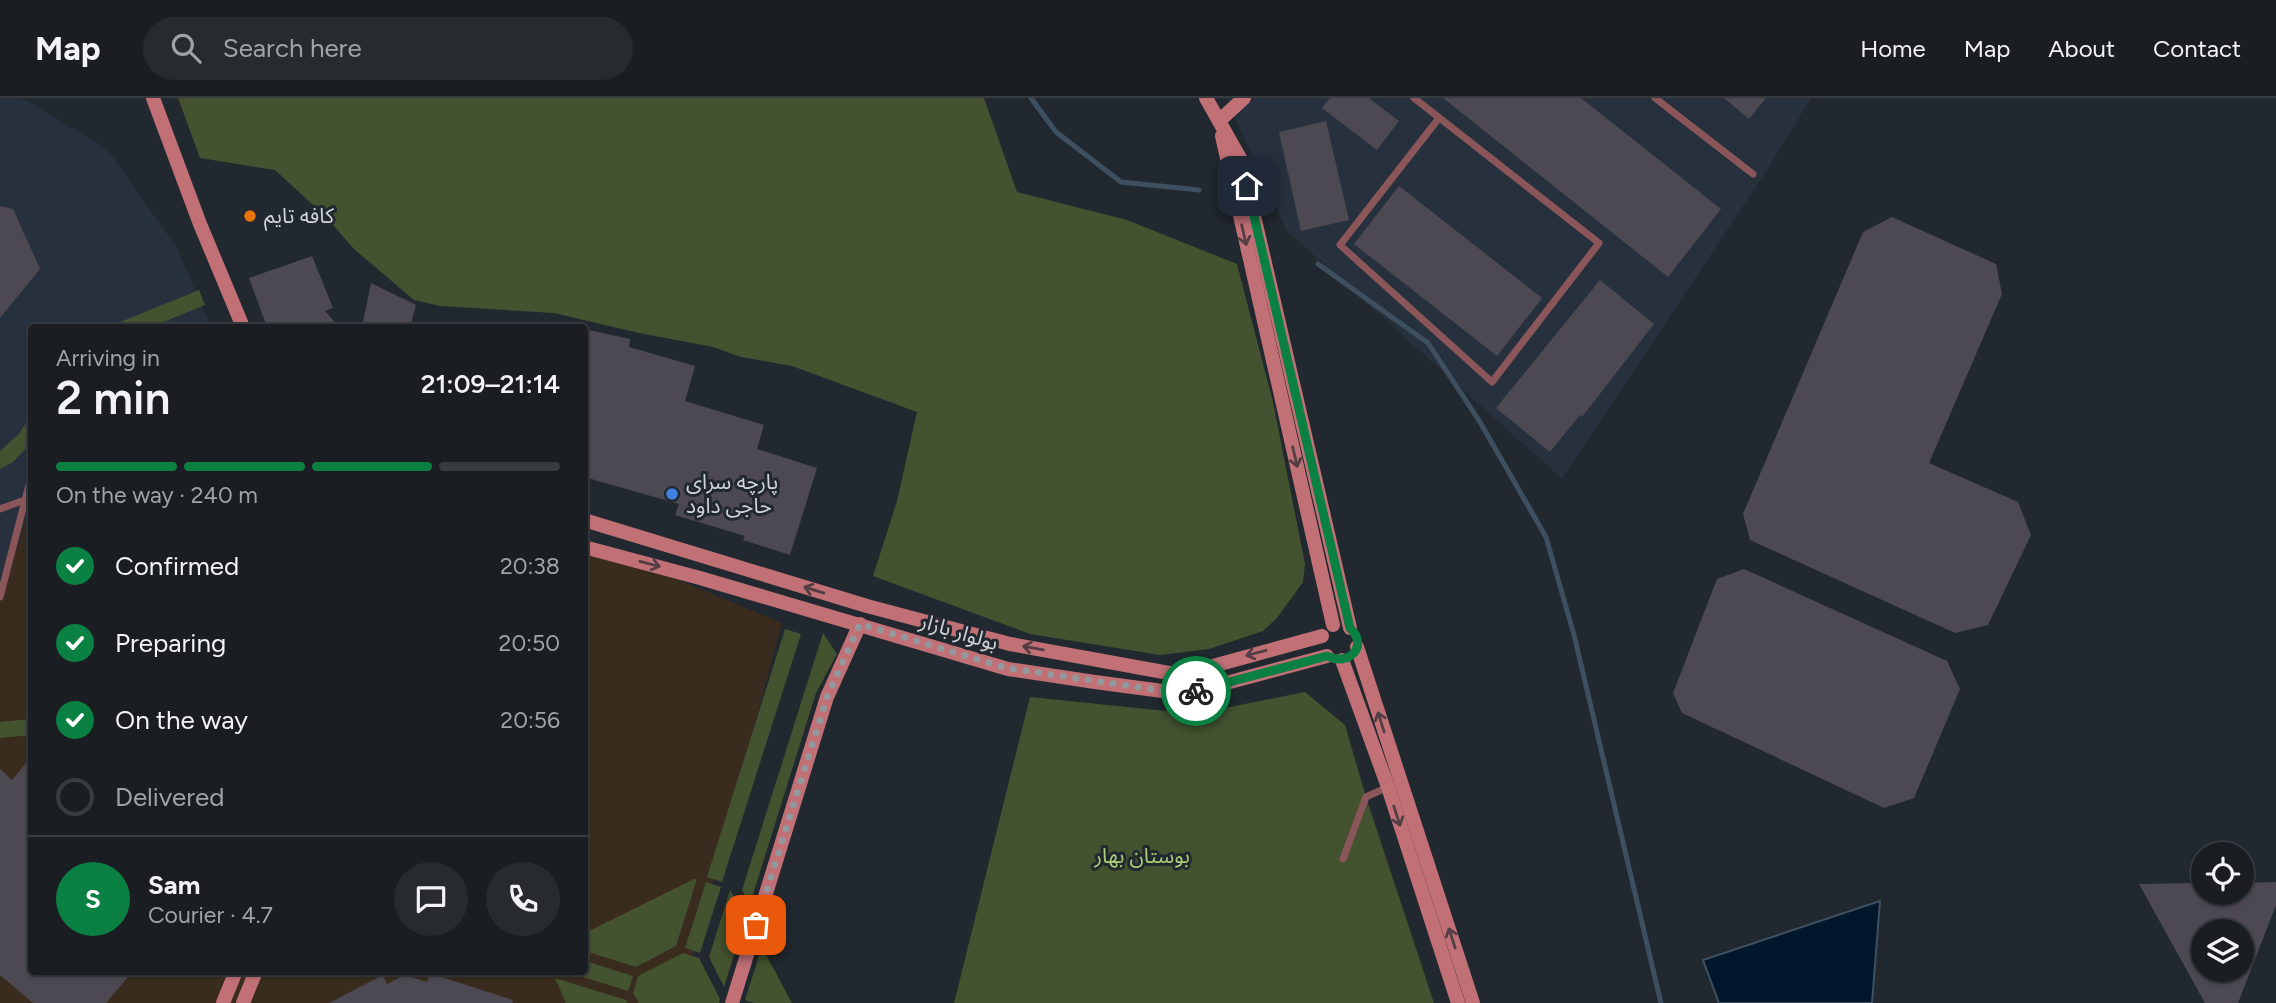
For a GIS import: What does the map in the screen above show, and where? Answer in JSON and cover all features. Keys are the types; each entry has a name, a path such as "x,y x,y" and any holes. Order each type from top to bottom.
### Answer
{"street":[{"path":"153,98 200,224 242,324"},
{"path":"1206,98 1241,160 1350,628"},
{"path":"1219,121 1244,98"},
{"path":"1219,121 1332,625"},
{"path":"588,521 867,606 997,641 1180,675 1322,636"},
{"name":"بولوار بازار","path":"588,548 1007,668 1185,694 1327,656"},
{"path":"732,1003 827,697 860,624"},
{"path":"1357,647 1347,659 1336,660 1327,656 1321,647 1322,636 1327,627 1337,624 1355,632 1357,647 1473,1003"},
{"path":"1342,660 1388,787 1458,1003"},
{"path":"223,1003 234,975"},
{"path":"243,1003 254,975"}],"lane":[{"path":"1414,98 1599,243 1492,382 1340,245 1439,118"},
{"path":"1655,98 1753,174"},
{"path":"0,597 28,489"},
{"path":"0,509 25,500"},
{"path":"1343,859 1366,797 1388,787"}],"shaded area":[{"path":"0,98 22,98 107,149 177,248 210,324 28,324 28,975 588,973 643,1003 18,1003 0,990"},
{"path":"1226,98 1811,98 1770,165 1562,479 1286,230"},
{"path":"28,513 28,975 588,975 588,542 782,623 680,1003 0,1003 0,602"}],"green space":[{"path":"178,98 984,98 1017,192 1127,220 1237,264 1273,402 1305,564 1303,582 1277,618 1263,631 1209,649 1160,655 1030,634 873,576 897,501 917,412 792,366 741,357 713,347 554,313 440,306 414,300 355,250 325,216 275,170 200,158"},
{"path":"199,290 205,305 158,324 115,324"},
{"path":"28,420 28,446 13,462 0,469 0,451 19,434"},
{"path":"785,629 801,634 722,882 707,877"},
{"path":"823,633 837,654 816,693 750,904 742,890"},
{"name":"بوستان بهار","path":"1305,692 1345,725 1434,1003 954,1003 1030,697 1195,714"},
{"path":"28,719 28,735 0,738 0,722"},
{"path":"697,879 676,946 636,967 588,952 588,932"},
{"path":"706,882 721,887 700,953 685,948"},
{"path":"730,890 746,917 724,987 709,957"},
{"path":"762,947 792,1003 754,1003 745,1000"},
{"path":"683,953 699,958 720,999 719,1003 639,1003 633,993 638,976"},
{"path":"588,962 633,976 628,991 577,975 588,975"},
{"path":"555,978 626,1000 628,1003 566,1003"}],"water":[{"path":"1880,901 1872,1003 1719,1003 1703,960"}],"building":[{"path":"1330,98 1369,98 1399,121 1377,150 1322,108"},
{"path":"1443,98 1581,98 1721,209 1668,277"},
{"path":"1724,98 1766,98 1749,119"},
{"path":"1326,121 1349,220 1301,231 1279,132"},
{"path":"1399,186 1542,298 1497,356 1354,244"},
{"path":"0,206 13,209 40,269 0,318"},
{"path":"1892,217 1996,264 2002,294 1929,463 2018,502 2031,535 1988,625 1955,633 1750,540 1743,514 1863,232"},
{"path":"312,256 333,308 325,311 336,324 266,324 249,278"},
{"path":"1600,280 1654,324 1582,417 1580,415 1550,452 1496,408"},
{"path":"371,283 416,305 411,324 363,324"},
{"path":"588,330 630,339 629,347 695,366 685,401 764,425 757,449 817,468 790,555 743,540 745,536 675,515 679,504 588,478"},
{"path":"1744,569 1947,661 1960,689 1914,798 1884,808 1682,713 1673,693 1717,579"},
{"path":"28,761 28,975 130,975 106,1003 33,1003 0,975 0,769 12,780"},
{"path":"2276,882 2276,905 2254,962 2254,919 2191,919 2191,978 2139,884 2191,883 2191,905 2254,905 2254,883"},
{"path":"383,975 387,984 405,975 427,982 429,975 435,975 513,1000 512,1003 329,1003"},
{"path":"2193,982 2246,982 2238,1003 2205,1003"}],"waterway":[{"path":"1031,98 1056,132 1121,182 1199,190"},
{"path":"1318,264 1428,343 1480,422 1546,537 1574,635 1661,1003"}],"way so far":[{"path":"756,925 827,697 860,624 1007,668 1185,694 1196,691"}],"place":[{"name":"كافه تايم","path":"250,216"},
{"name":"پارچه سرای حاجی داود","path":"672,494"}],"route":[{"path":"1196,691 1327,656 1336,660 1347,659 1358,643 1355,632 1350,628 1247,186"}]}
